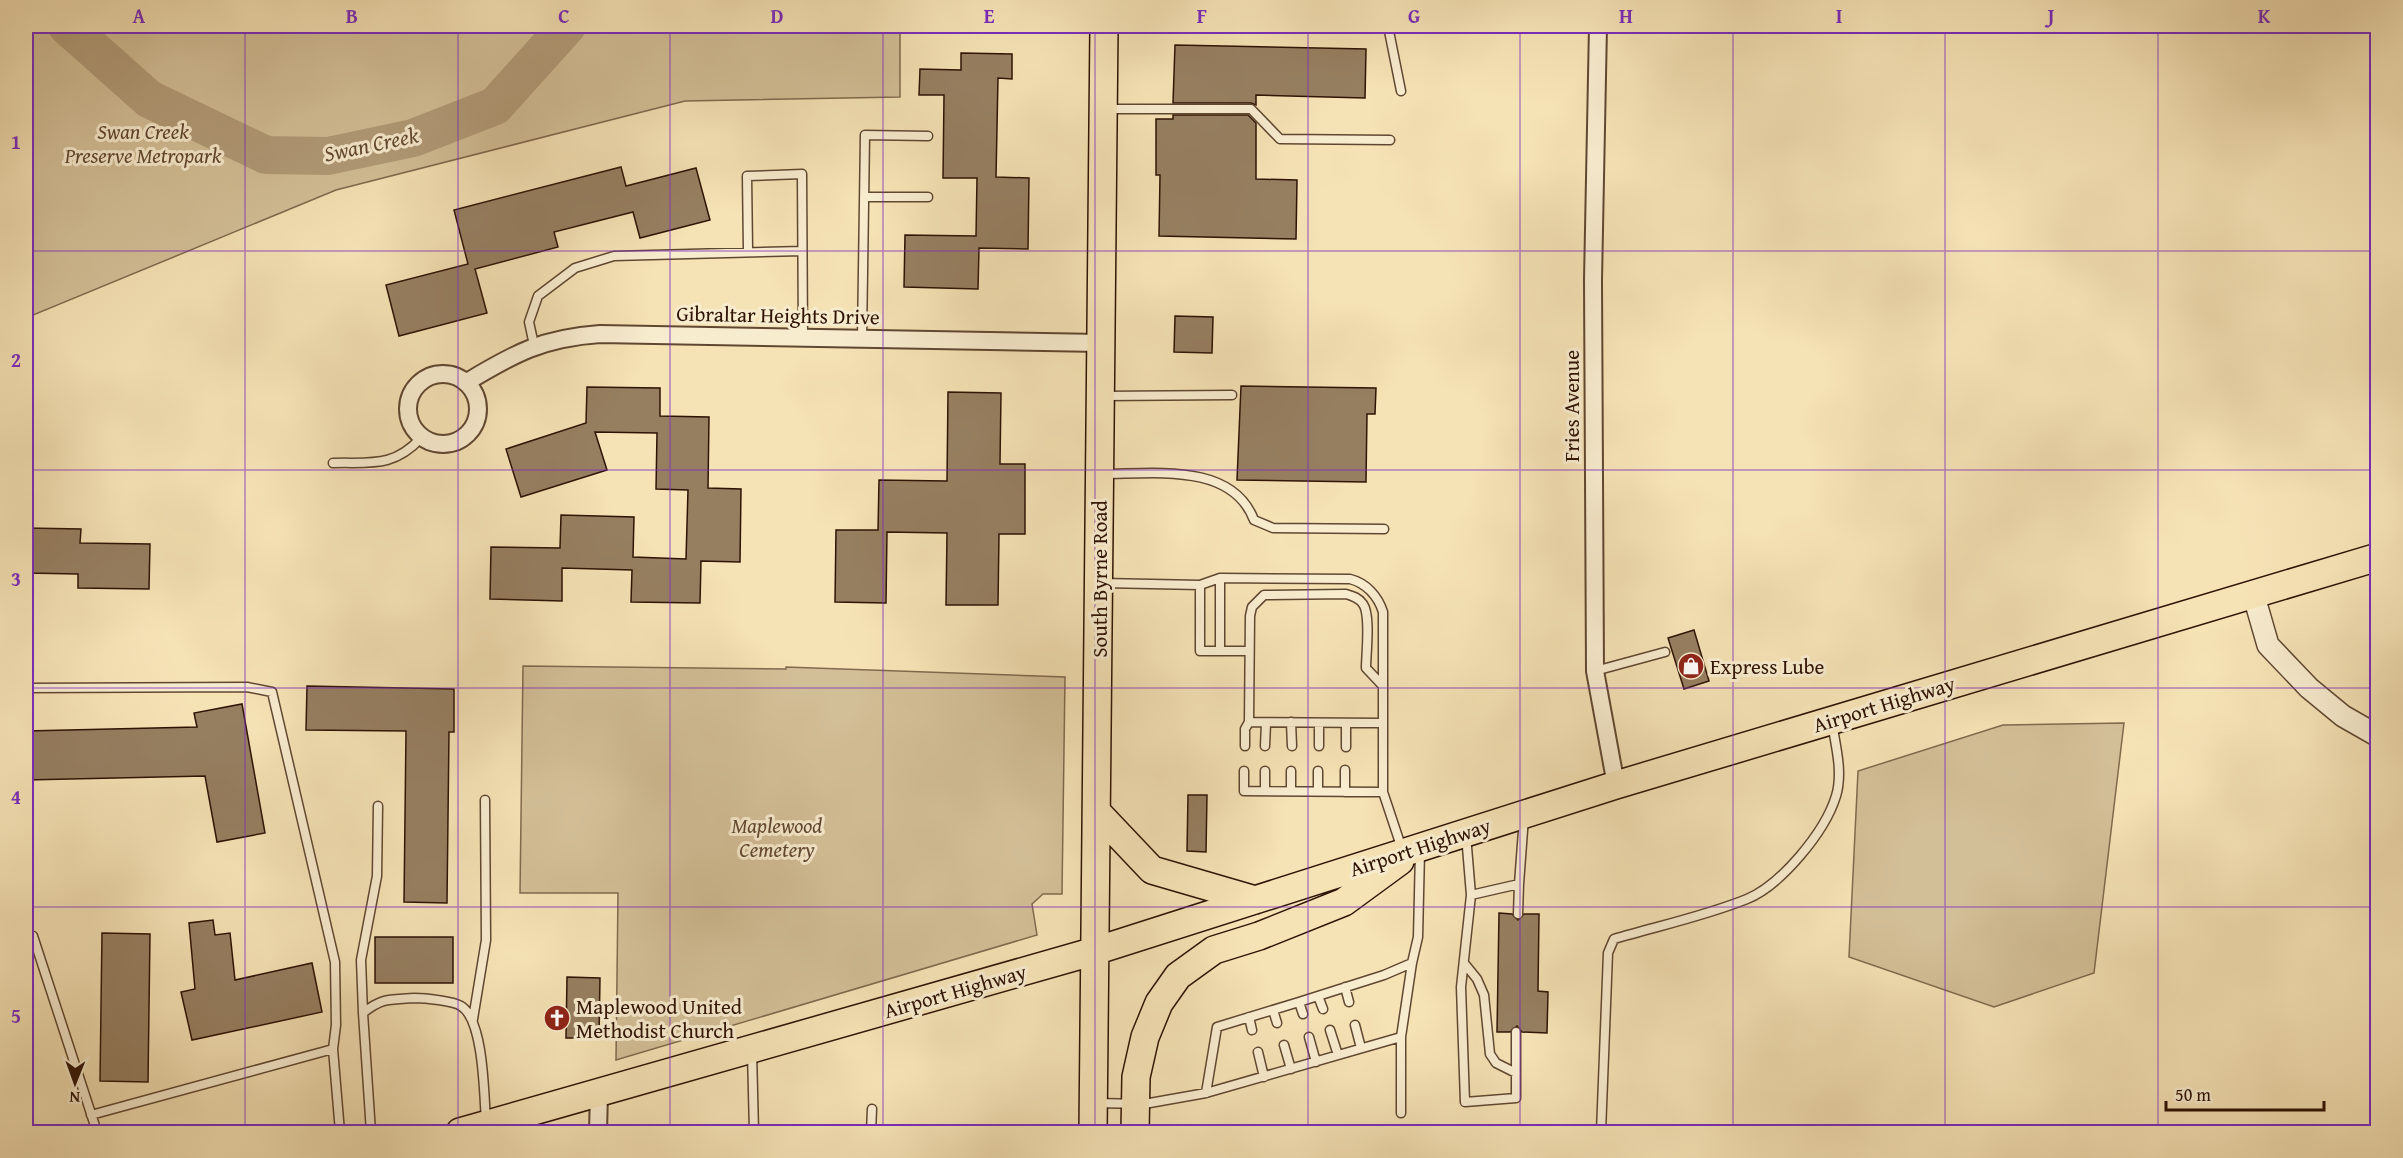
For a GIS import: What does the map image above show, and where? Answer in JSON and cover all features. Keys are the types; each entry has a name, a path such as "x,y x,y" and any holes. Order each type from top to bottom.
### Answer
{"main road":[{"name":"South Byrne Road","path":"1093,1132 1104,26"},
{"name":"Airport Highway","path":"460,1132 1095,951 1616,785 2378,557"},
{"path":"1096,812 1152,870 1255,900"},
{"path":"1135,1132 1136,1077 1145,1037 1159,1003 1178,976 1214,950 1259,936 1344,902 1412,850"}],"street":[{"name":"Fries Avenue","path":"1598,26 1593,280 1595,671 1616,785"},
{"name":"Gibraltar Heights Drive","path":"467,382 534,345 567,336 600,334 1100,343"},
{"path":"439,375 450,375 467,382 477,404 472,428 463,438 450,444 429,442 421,438 411,424 408,412 409,400 416,388 426,379 439,375"},
{"path":"2253,593 2268,645 2309,688 2343,716 2378,736"},
{"path":"598,1132 599,1092"}],"lane":[{"path":"1388,26 1401,91"},
{"path":"1103,109 1251,110 1280,139 1390,140"},
{"path":"862,339 866,135 928,136"},
{"path":"748,250 747,176 802,174 803,338"},
{"path":"864,197 928,197"},
{"path":"534,345 529,322 538,296 574,268 614,256 748,250 802,251"},
{"path":"1100,396 1232,395"},
{"path":"333,463 390,461 409,451 421,438"},
{"path":"1099,474 1206,476 1244,499 1254,520 1273,528 1384,529"},
{"path":"1098,583 1200,585 1220,578 1361,582 1380,601 1383,612 1383,792 1412,850 1418,937 1401,1037 1401,1113"},
{"path":"1220,578 1220,651"},
{"path":"1200,585 1200,651 1250,651"},
{"path":"1245,746 1245,729 1249,722 1250,616 1252,607 1264,595 1346,594 1356,597 1364,604 1367,613 1366,669 1383,686"},
{"path":"1595,671 1665,652"},
{"path":"26,688 247,687 273,692 335,962 336,1025 333,1049 340,1132"},
{"path":"1601,1132 1608,953 1614,939 1749,898 1782,875 1818,832 1836,796 1839,765 1832,720"},
{"path":"1249,722 1383,723"},
{"path":"1292,722 1292,746"},
{"path":"1265,746 1266,723"},
{"path":"1319,723 1319,746"},
{"path":"1346,723 1346,747"},
{"path":"1345,792 1346,770"},
{"path":"1245,771 1244,791 1383,792"},
{"path":"1265,771 1265,791"},
{"path":"1291,791 1292,771"},
{"path":"1318,771 1318,791"},
{"path":"485,800 486,940 473,1019 482,1067 487,1125"},
{"path":"370,1132 361,960 377,876 378,806"},
{"path":"1518,914 1524,814"},
{"path":"1465,833 1471,896 1461,987 1465,1102 1516,1098 1516,1032"},
{"path":"1471,896 1519,884"},
{"path":"26,940 33,936 97,1132"},
{"path":"1206,1093 1217,1027 1384,975 1412,963"},
{"path":"1464,963 1477,979 1484,995 1490,1054 1497,1063 1516,1072"},
{"path":"1345,987 1348,1002"},
{"path":"1318,996 1323,1009"},
{"path":"363,1013 379,1000 421,998 460,1005 473,1019"},
{"path":"1299,1002 1303,1014"},
{"path":"1273,1010 1277,1023"},
{"path":"1249,1017 1252,1030"},
{"path":"1355,1025 1361,1048"},
{"path":"1330,1030 1338,1055"},
{"path":"1309,1037 1316,1062"},
{"path":"1093,1103 1136,1103 1206,1093 1401,1037"},
{"path":"1284,1045 1292,1069"},
{"path":"752,1048 754,1132"},
{"path":"91,1115 333,1049"},
{"path":"1258,1052 1264,1077"},
{"path":"871,1132 872,1109"}],"green space":[{"name":"Swan Creek Preserve Metropark","path":"26,26 900,26 900,97 685,101 336,190 26,318"},
{"name":"Maplewood Cemetery","path":"523,666 786,669 786,667 1065,677 1062,894 1043,894 1032,904 1037,935 616,1060 618,893 520,893"},
{"path":"2124,723 2094,973 1994,1007 1849,957 1858,771 2003,725"}],"building":[{"path":"1175,45 1366,49 1365,98 1256,95 1256,105 1251,103 1173,103"},
{"path":"961,53 1012,54 1012,79 998,78 996,177 1029,178 1028,249 979,248 978,289 904,287 905,235 976,236 977,178 943,178 944,95 919,95 920,69 961,70"},
{"path":"1173,115 1248,115 1256,123 1256,179 1297,180 1296,239 1159,236 1160,175 1156,175 1156,119 1173,119"},
{"path":"621,167 626,186 696,168 710,220 640,238 633,212 554,232 558,247 475,269 487,313 399,336 386,285 468,264 454,210"},
{"path":"1175,316 1213,317 1212,353 1174,352"},
{"path":"1241,386 1376,388 1375,414 1367,414 1366,482 1237,480"},
{"path":"587,387 660,388 660,416 709,417 708,488 741,489 740,562 701,561 700,603 631,602 632,570 562,568 562,601 490,599 491,547 560,548 561,515 634,517 633,557 686,559 688,490 656,489 657,433 595,432 607,470 521,497 506,449 586,423"},
{"path":"948,392 1001,393 1000,464 1025,464 1025,534 999,534 998,605 946,605 947,533 887,532 886,603 835,602 836,530 878,530 879,480 947,481"},
{"path":"26,528 81,529 80,543 150,544 149,589 78,588 78,574 26,573"},
{"name":"Express Lube","path":"1694,630 1709,681 1684,689 1668,638"},
{"path":"307,686 454,689 454,732 449,732 447,903 404,902 406,731 306,730"},
{"path":"242,704 265,833 217,842 205,776 26,780 26,731 197,727 194,713"},
{"path":"1188,795 1207,795 1206,852 1187,851"},
{"path":"1499,913 1512,914 1518,920 1524,914 1539,914 1538,991 1548,992 1547,1033 1522,1032 1517,1026 1510,1032 1497,1032"},
{"path":"213,920 215,935 230,933 235,980 312,963 322,1012 192,1040 181,992 195,989 189,923"},
{"path":"102,933 150,934 148,1082 100,1081"},
{"path":"375,937 453,937 453,983 375,983"},
{"path":"567,977 600,978 599,1038 566,1038"}],"waterway":[{"name":"Swan Creek","path":"67,26 149,99 266,155 328,156 413,138 495,106 567,26"}],"place":[{"name":"Express Lube","path":"1691,666"},
{"name":"Maplewood United Methodist Church","path":"557,1018"}]}
